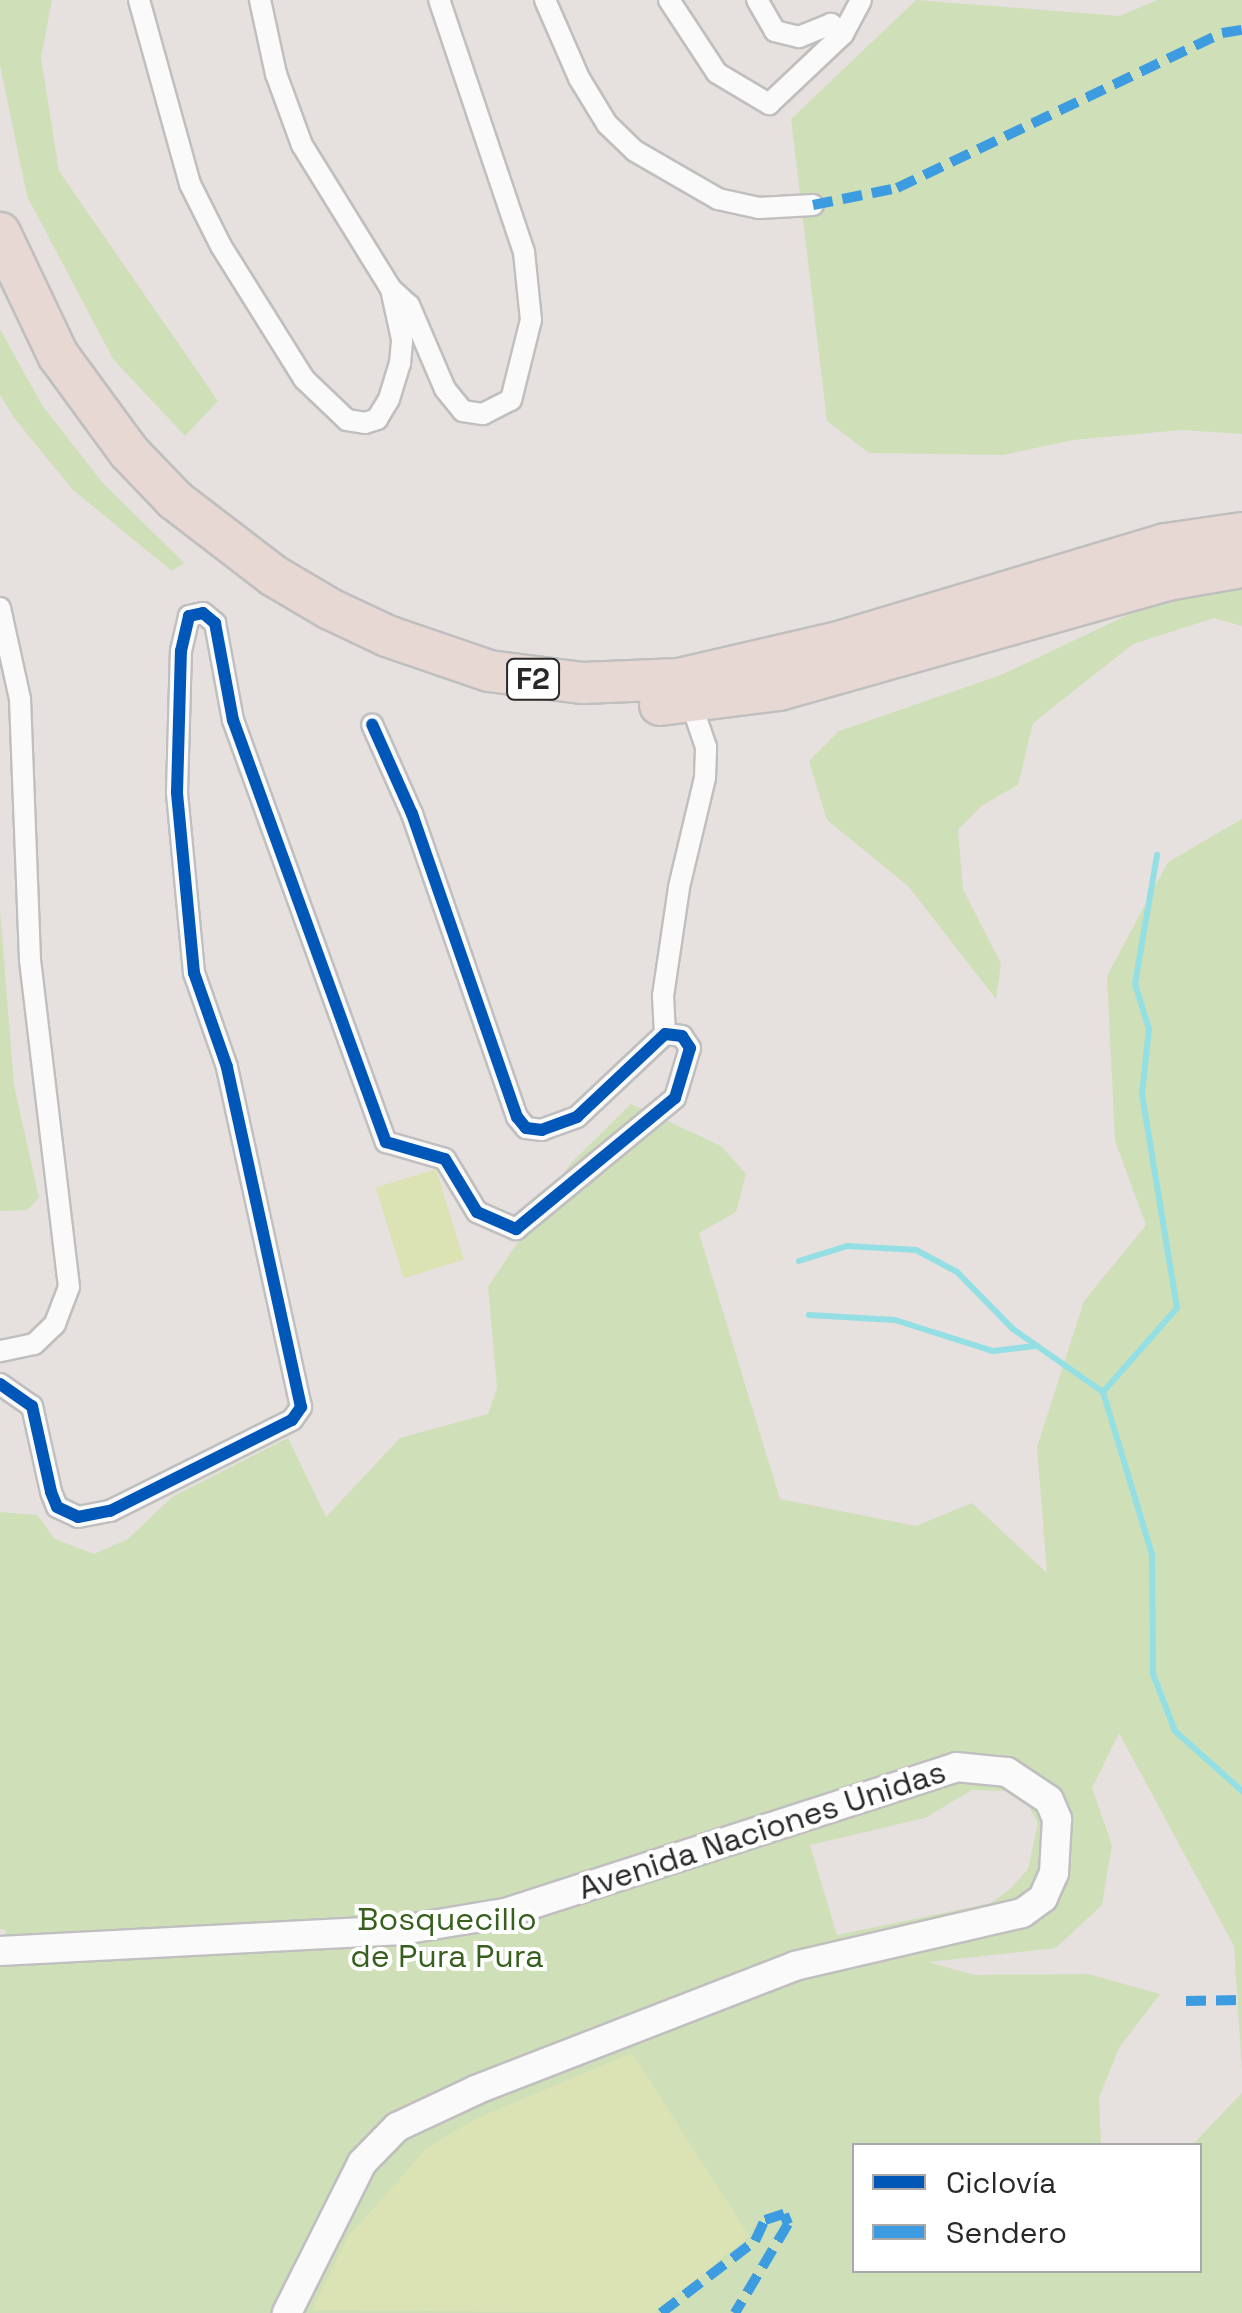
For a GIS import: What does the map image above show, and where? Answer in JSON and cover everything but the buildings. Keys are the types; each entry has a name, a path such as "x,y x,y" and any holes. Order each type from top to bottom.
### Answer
{"highway":[{"name":"F2","path":"0,233 58,355 129,452 175,500 274,576 330,609 387,636 489,671 616,685 678,679 839,642 1166,544 1242,533"},
{"name":"F2","path":"0,287 41,367 115,466 163,515 266,594 380,654 488,690 582,706 691,703 779,690 1167,580 1242,567"}],"street":[{"path":"139,0 190,184 304,379 347,420 377,419 389,399 402,339 391,289"},
{"path":"260,0 276,74 302,145 391,289 425,334 445,389 463,411 483,414 511,400 527,346 530,290 524,252 440,0"},
{"path":"545,0 579,78 606,124 635,151 718,199 759,208 812,205"},
{"path":"669,0 717,74 756,102 769,104 788,93 843,34 861,0"},
{"path":"757,0 775,31 800,37 831,24 843,34"},
{"path":"0,608 20,698 30,960 69,1288 55,1324 34,1344 0,1351"},
{"path":"0,1384 32,1406 51,1492 57,1506 78,1517 96,1516 194,1469 292,1420 301,1406 227,1067 191,954 177,792 181,651 189,616 203,613 215,623 233,720 386,1142 445,1159 477,1212 516,1228 675,1098 690,1048 682,1036 665,1034"},
{"path":"372,724 412,814 526,1128 561,1126 588,1110 665,1034 663,996 679,887 705,778 706,746 691,703"},
{"name":"Avenida Naciones Unidas","path":"0,1951 402,1930 487,1916 956,1767 1007,1772 1048,1800 1057,1819 1054,1874 1043,1898 1022,1913 795,1966 476,2090 398,2128 362,2163 287,2313"}],"green space":[{"path":"0,0 52,0 41,58 59,171 218,401 185,436 113,359 27,196 0,65"},
{"path":"916,0 1120,16 1157,0 1242,0 1242,434 1182,430 1073,440 1003,455 869,453 827,421 791,119"},
{"path":"0,329 42,405 102,482 184,563 172,571 73,490 15,419 0,395"},
{"path":"1242,583 1242,626 1214,618 1133,644 1033,723 1018,785 981,806 958,830 963,889 1001,964 996,999 908,886 827,820 809,761 839,731 1001,675 1134,612"},
{"name":"Bosquecillo de Pura Pura","path":"1242,819 1242,2071 1234,1946 1119,1733 1092,1788 1112,1845 1102,1905 1056,1948 928,1962 975,1975 1088,1974 1160,1994 1119,2048 1099,2097 1101,2143 852,2143 852,2273 1202,2273 1202,2143 1194,2143 1242,2093 1242,2313 0,2313 0,1966 8,1965 5,1930 0,1929 0,1512 37,1515 55,1539 94,1554 128,1539 172,1497 288,1438 326,1517 400,1438 488,1414 497,1388 488,1287 571,1163 631,1104 721,1146 746,1174 736,1212 699,1233 780,1499 916,1526 972,1503 1047,1573 1037,1447 1084,1301 1146,1225 1115,1141 1107,976 1168,862","holes":["972,1790 1005,1791 1027,1803 1038,1823 1028,1869 991,1903 837,1935 810,1845 925,1818"]},
{"path":"0,910 14,1085 39,1198 27,1210 0,1211"},
{"path":"436,1169 464,1260 404,1278 376,1187"},
{"path":"632,2053 749,2236 655,2313 312,2310 347,2238 427,2148 475,2119"}],"waterway":[{"path":"1103,1392 1177,1308 1142,1094 1149,1029 1135,984 1157,855"},
{"path":"799,1261 847,1246 916,1250 957,1272 1013,1329 1103,1392 1152,1554 1153,1674 1175,1731 1242,1791"},
{"path":"809,1315 895,1320 993,1351 1035,1346"}],"marked path":[{"path":"813,205 897,188 1222,33 1242,30"},
{"path":"1186,2001 1242,2000"},
{"path":"661,2313 755,2241 765,2220 784,2214 788,2224 735,2313"}],"cycle path":[{"path":"0,1384 32,1406 57,1507 78,1517 110,1511 292,1420 301,1407 227,1067 194,973 177,792 181,651 189,616 203,613 215,623 233,720 386,1142 445,1159 477,1212 516,1229 675,1098 690,1048 682,1036 665,1034 577,1117 542,1130 526,1128 517,1117 412,814 372,724"}]}
